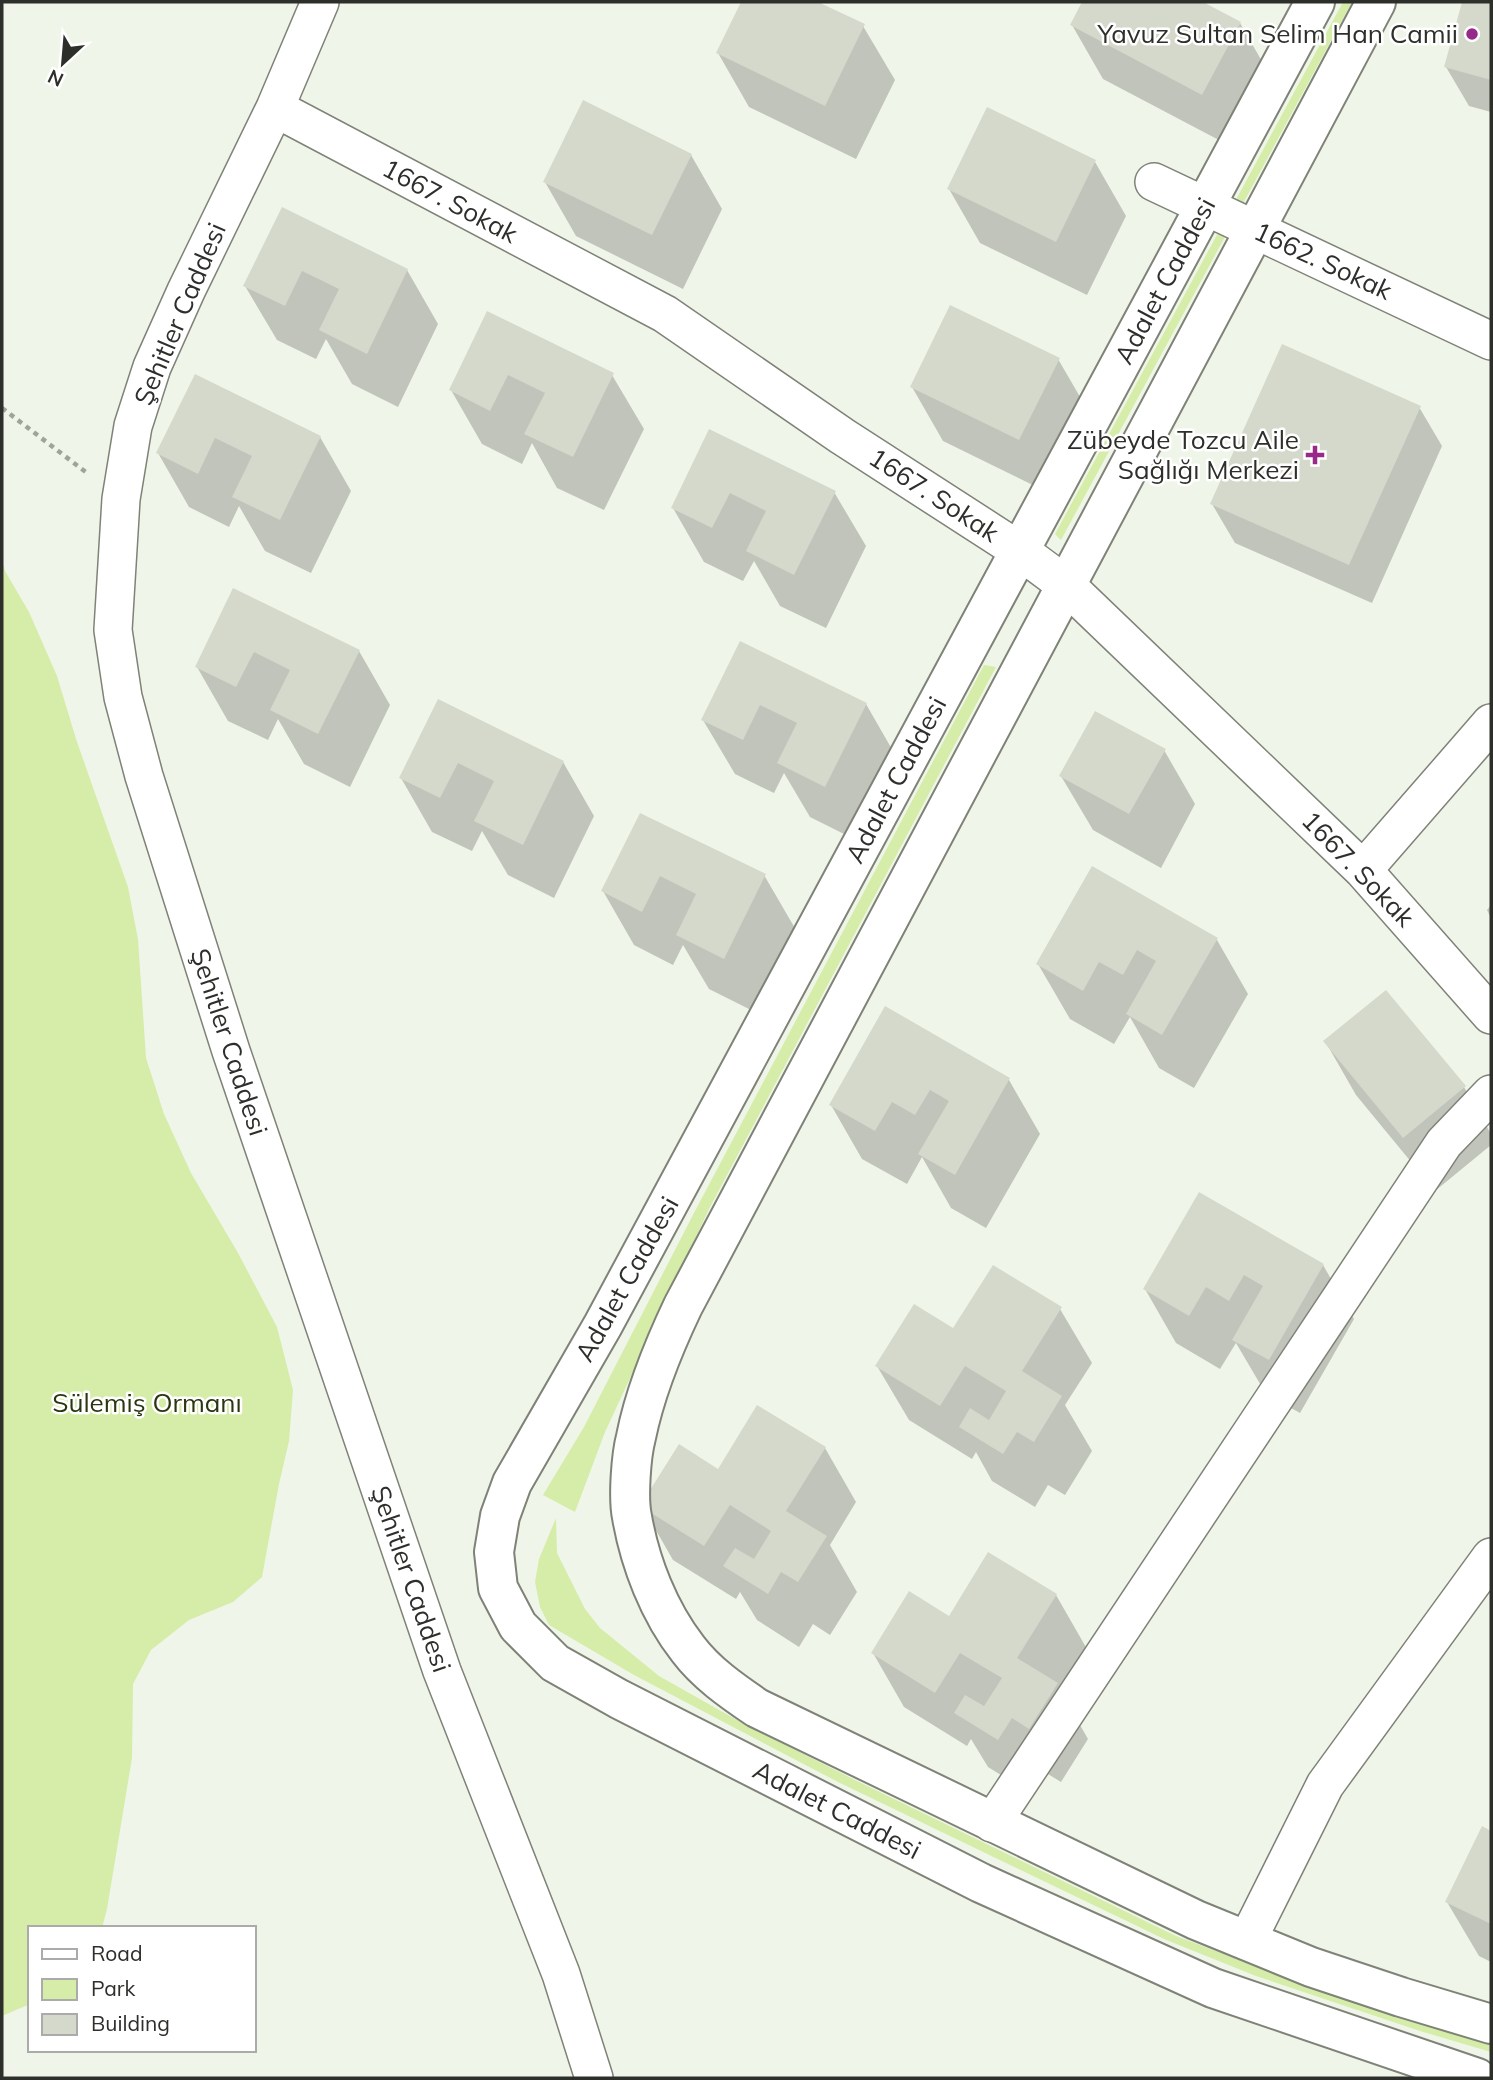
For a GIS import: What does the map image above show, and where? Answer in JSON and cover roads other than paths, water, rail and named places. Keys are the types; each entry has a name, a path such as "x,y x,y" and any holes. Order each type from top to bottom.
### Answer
{"street":[{"name":"Şehitler Caddesi","path":"320,2 275,108 152,367 133,426 121,499 113,630 123,697 144,776 231,1051 437,1658 561,1974 594,2078"},
{"name":"Adalet Caddesi","path":"1315,2 603,1325 513,1483 500,1516 494,1552 498,1588 518,1626 555,1663 619,1699 981,1883 1213,1988 1477,2078"},
{"path":"1377,2 682,1306 648,1392 635,1439 631,1515 645,1567 662,1607 688,1649 720,1682 757,1708 1196,1920 1311,1967 1491,2024"},
{"name":"1667. Sokak","path":"275,108 665,314 842,436 1020,551 1066,585 1363,870 1491,1015"},
{"name":"1662. Sokak","path":"1154,181 1491,341"},
{"path":"1363,870 1491,723"},
{"path":"992,1823 1444,1143 1491,1094"},
{"path":"1247,1941 1325,1785 1491,1557"}],"place":[{"name":"Yavuz Sultan Selim Han Camii","path":"1472,34"},
{"name":"Zübeyde Tozcu Aile Sağlığı Merkezi","path":"1315,455"}],"park label":[{"name":"Sülemiş Ormanı","path":"147,1403"}]}
